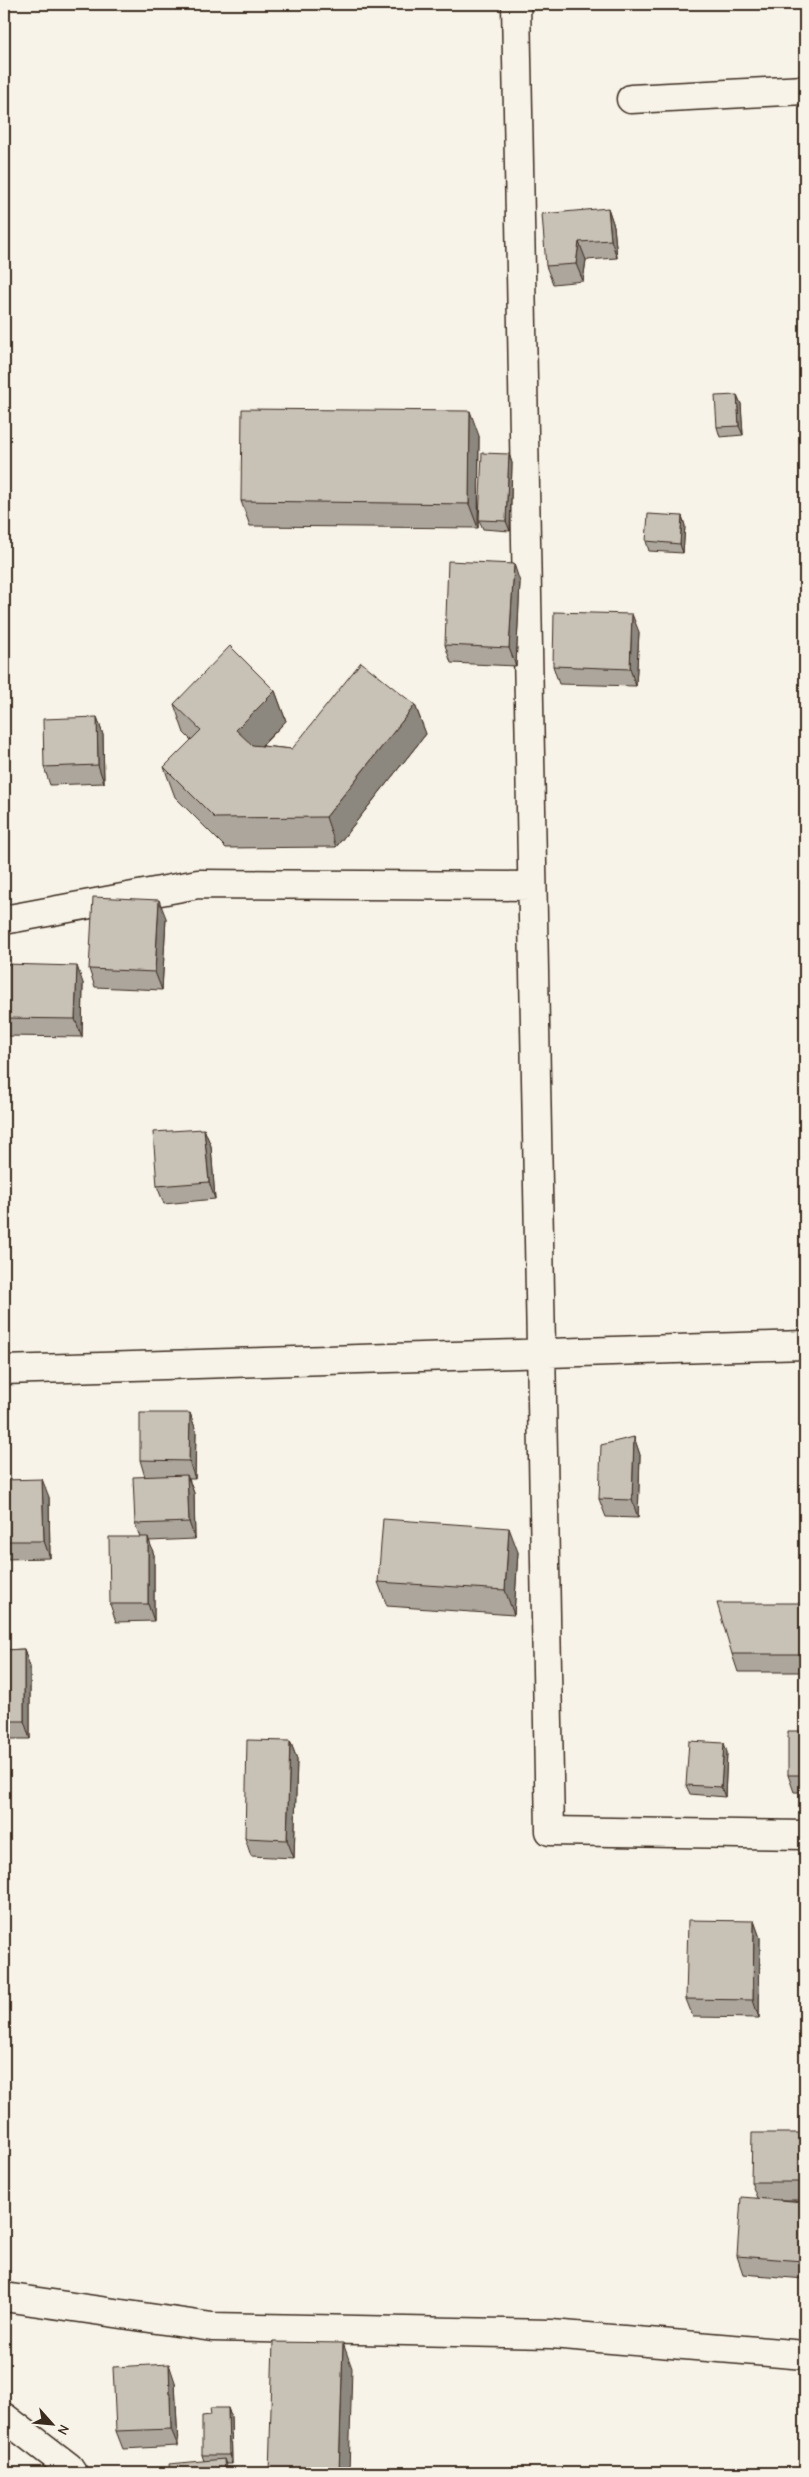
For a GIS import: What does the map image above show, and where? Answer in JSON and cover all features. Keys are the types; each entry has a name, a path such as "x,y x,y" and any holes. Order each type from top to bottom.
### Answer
{"street":[{"path":"516,4 550,1831 805,1835"},
{"path":"631,98 805,90"},
{"path":"4,920 198,884 532,886"},
{"path":"4,1370 805,1345"},
{"path":"4,2297 212,2327 551,2334 805,2355"},
{"path":"4,2417 69,2467 74,2473"}],"building":[{"path":"608,208 611,240 579,242 576,264 546,266 542,214"},
{"path":"737,395 739,426 717,427 715,396"},
{"path":"242,409 470,411 469,504 241,501"},
{"path":"482,453 509,454 506,521 479,520"},
{"path":"648,514 682,516 680,544 646,541"},
{"path":"448,561 514,564 509,648 445,645"},
{"path":"554,612 632,614 630,669 553,666"},
{"path":"230,646 275,691 236,730 252,745 292,749 361,662 415,705 326,817 215,818 164,767 201,730 174,704"},
{"path":"97,717 98,765 44,767 43,719"},
{"path":"93,897 159,900 155,972 89,969"},
{"path":"4,964 77,966 75,1019 4,1018"},
{"path":"204,1129 209,1182 157,1186 153,1132"},
{"path":"140,1413 190,1413 189,1461 140,1460"},
{"path":"634,1437 632,1500 599,1499 601,1445"},
{"path":"187,1475 189,1522 135,1524 133,1477"},
{"path":"42,1479 44,1541 4,1541 4,1480"},
{"path":"383,1519 509,1528 505,1590 378,1582"},
{"path":"109,1537 148,1537 148,1604 110,1604"},
{"path":"717,1603 805,1603 805,1654 732,1654"},
{"path":"24,1649 24,1721 4,1721 4,1650"},
{"path":"788,1731 805,1731 805,1775 788,1775"},
{"path":"247,1740 290,1741 287,1840 245,1838"},
{"path":"689,1741 724,1743 721,1787 686,1785"},
{"path":"688,1920 754,1921 753,2000 686,1999"},
{"path":"752,2133 805,2133 805,2182 751,2182"},
{"path":"741,2197 805,2202 803,2261 737,2256"},
{"path":"273,2342 343,2343 339,2473 269,2473"},
{"path":"169,2364 171,2429 116,2431 113,2367"},
{"path":"210,2408 228,2408 229,2455 202,2455 202,2416 211,2415"},
{"path":"224,2459 225,2473 170,2473 169,2464"}]}
